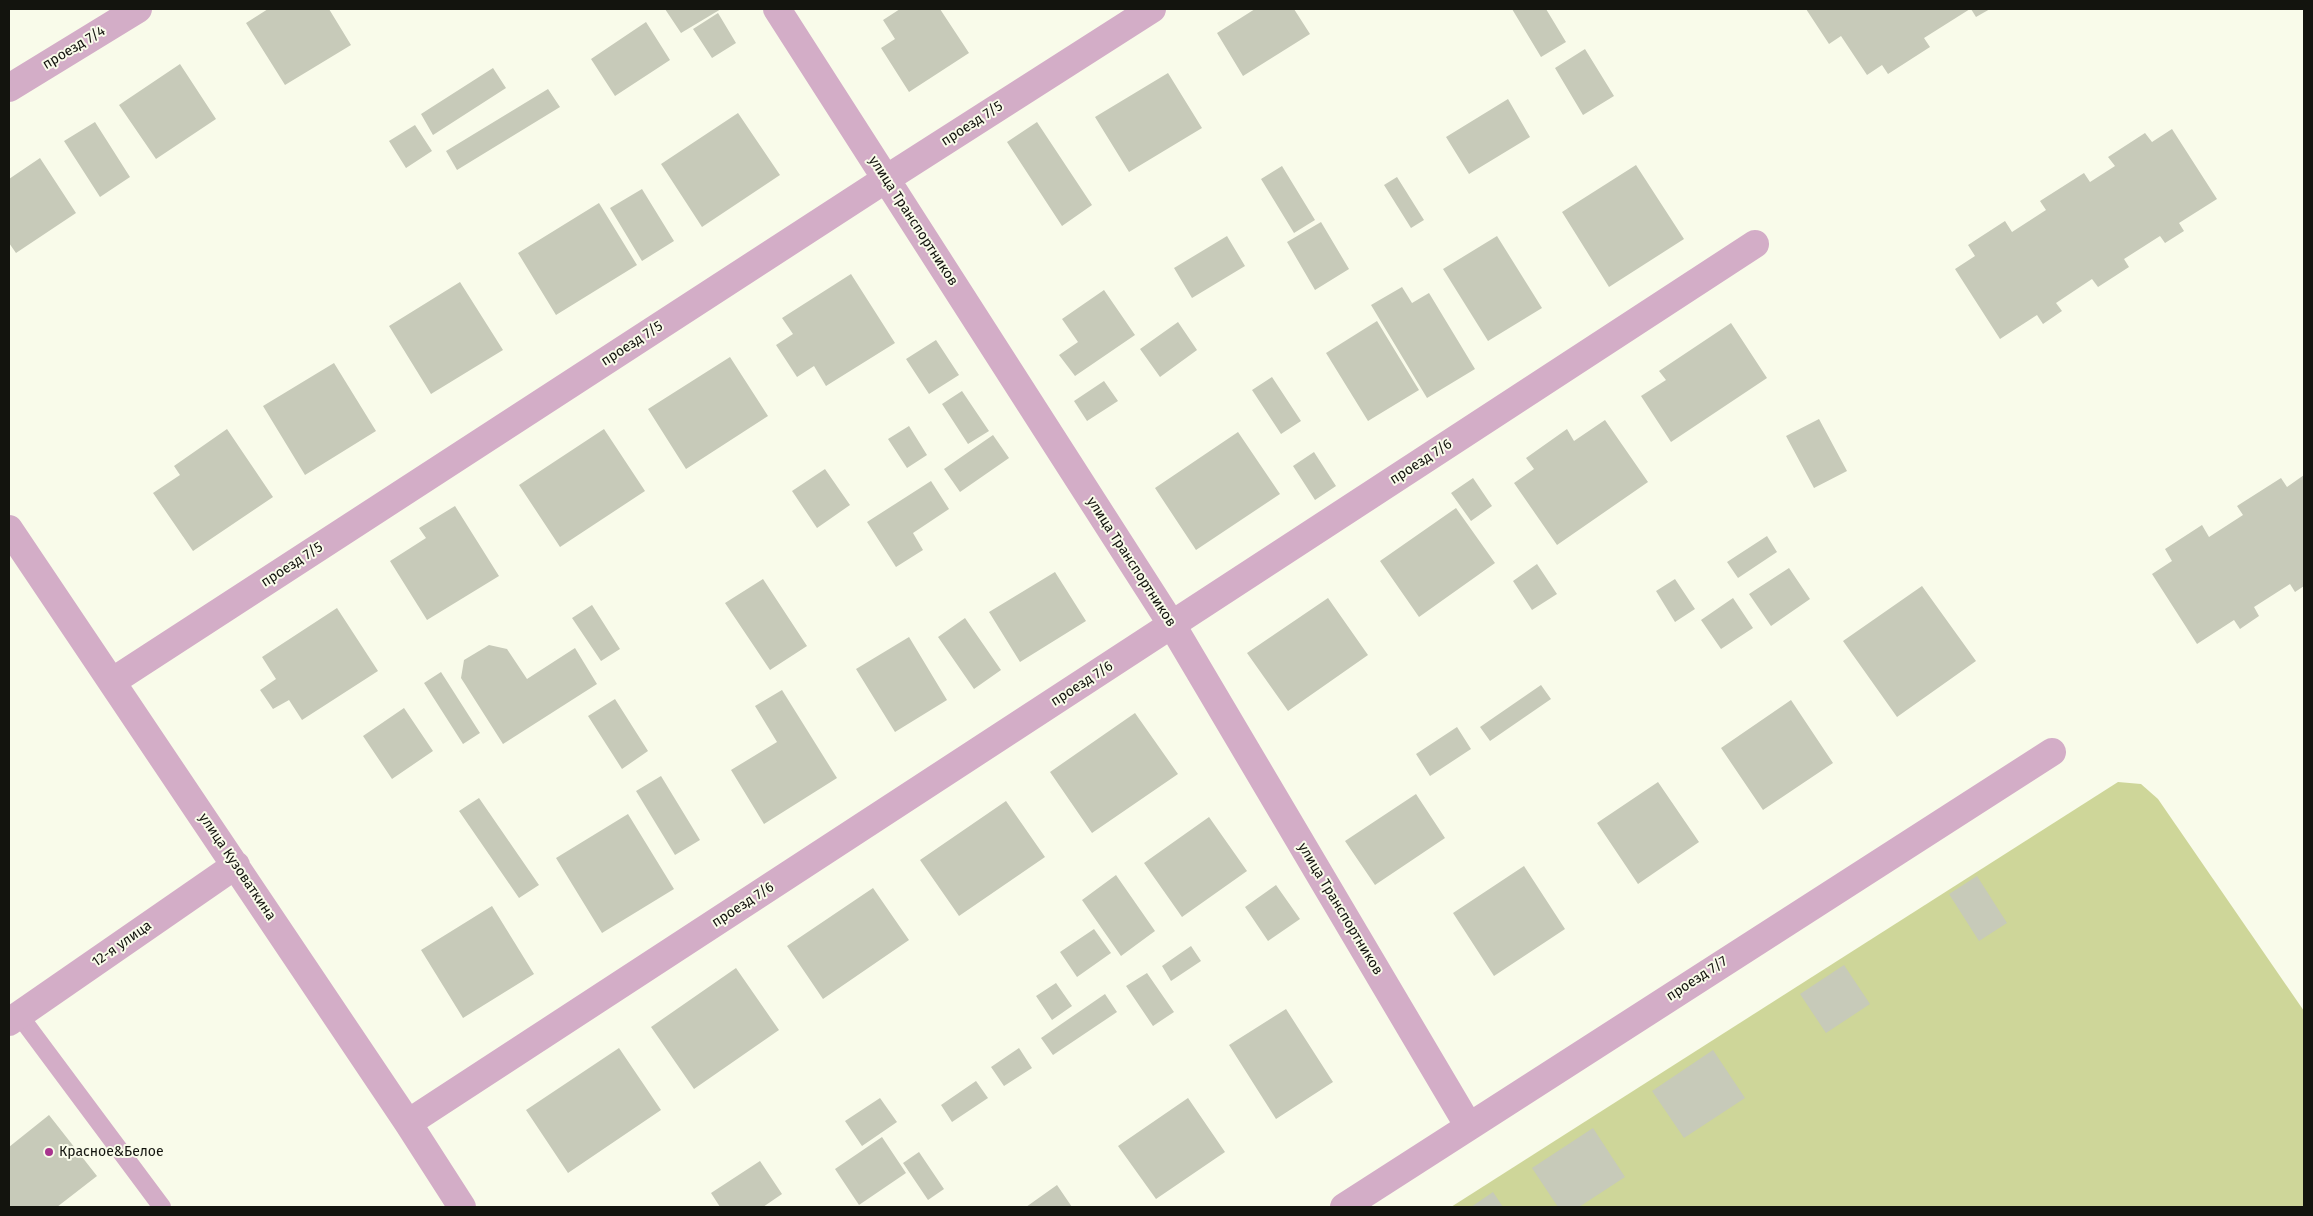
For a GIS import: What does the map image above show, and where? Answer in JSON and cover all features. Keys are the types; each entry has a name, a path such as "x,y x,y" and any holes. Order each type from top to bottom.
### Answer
{"street":[{"name":"проезд 7/4","path":"9,88 138,9"},
{"name":"улица Транспортников","path":"776,9 1172,625 1468,1125"},
{"name":"проезд 7/5","path":"113,681 886,179 1152,9"},
{"name":"проезд 7/6","path":"408,1123 1755,244"},
{"name":"улица Кузоваткина","path":"9,528 236,864 462,1207"},
{"name":"проезд 7/7","path":"1344,1207 1468,1125 2052,752"},
{"name":"12-я улица","path":"14,1019 236,864"}],"lane":[{"path":"14,1019 162,1207"}],"green space":[{"path":"2118,782 2141,784 2158,799 2304,1011 2304,1207 1451,1207"}],"building":[{"path":"268,9 329,9 351,45 285,85 246,23"},
{"path":"665,9 721,9 681,33"},
{"path":"900,9 940,9 969,53 909,92 881,48 895,39 883,20"},
{"path":"1255,9 1294,9 1310,34 1243,76 1217,33"},
{"path":"1512,9 1546,9 1566,42 1541,57"},
{"path":"1806,9 1970,9 1924,38 1930,47 1888,74 1882,65 1867,75 1841,36 1829,44"},
{"path":"1971,9 1990,9 1976,17"},
{"path":"718,13 736,43 712,58 693,29"},
{"path":"646,22 670,60 615,96 591,59"},
{"path":"1585,49 1614,96 1583,115 1555,68"},
{"path":"180,64 216,119 156,159 119,105"},
{"path":"493,68 506,88 433,135 421,114"},
{"path":"1168,73 1202,128 1129,172 1095,117"},
{"path":"548,89 560,107 457,170 446,151"},
{"path":"1508,99 1530,137 1469,174 1446,137"},
{"path":"738,113 780,175 702,227 661,164"},
{"path":"95,122 130,177 100,197 64,141"},
{"path":"1037,122 1092,205 1062,226 1007,142"},
{"path":"415,125 432,151 406,168 389,141"},
{"path":"2172,129 2217,199 2179,223 2184,231 2165,243 2160,236 2124,259 2129,267 2098,287 2092,279 2056,303 2062,311 2043,324 2037,315 2000,339 1955,269 1975,256 1968,245 2005,221 2012,232 2046,210 2040,201 2084,173 2090,182 2115,166 2108,157 2145,133 2152,142"},
{"path":"40,158 76,213 16,253 9,243 9,179"},
{"path":"1636,165 1684,239 1609,287 1562,212"},
{"path":"1282,166 1315,220 1294,233 1261,179"},
{"path":"1397,177 1424,220 1411,228 1384,185"},
{"path":"642,189 674,241 642,261 610,208"},
{"path":"599,203 637,265 556,315 518,253"},
{"path":"1321,222 1349,269 1315,290 1287,242"},
{"path":"1227,236 1245,266 1192,298 1174,268"},
{"path":"1497,236 1542,308 1488,341 1443,269"},
{"path":"851,274 895,343 826,386 814,366 797,377 776,345 793,334 782,318"},
{"path":"460,282 503,350 431,394 389,326"},
{"path":"1402,287 1412,303 1429,293 1475,369 1427,398 1371,305"},
{"path":"1104,290 1135,335 1075,376 1059,355 1078,342 1062,319"},
{"path":"1377,321 1419,390 1368,421 1326,353"},
{"path":"1178,322 1197,350 1160,377 1140,349"},
{"path":"1731,323 1767,378 1671,442 1641,396 1666,380 1659,371"},
{"path":"936,340 959,375 929,394 906,359"},
{"path":"730,357 768,416 686,469 648,409"},
{"path":"334,363 376,431 305,475 263,406"},
{"path":"1272,377 1301,421 1281,434 1252,390"},
{"path":"1104,381 1118,401 1087,421 1074,401"},
{"path":"962,391 989,431 968,444 942,404"},
{"path":"1819,419 1847,471 1814,488 1786,436"},
{"path":"1605,420 1648,482 1557,545 1514,483 1534,469 1526,458 1567,429 1574,441"},
{"path":"909,426 927,455 907,468 888,439"},
{"path":"227,429 273,497 193,551 153,493 180,475 174,466"},
{"path":"604,429 645,491 560,547 519,485"},
{"path":"1238,432 1280,494 1196,550 1155,488"},
{"path":"993,435 1009,458 960,492 944,469"},
{"path":"1314,452 1336,486 1315,500 1293,466"},
{"path":"825,469 850,505 817,528 792,491"},
{"path":"2304,475 2304,586 2295,592 2290,584 2254,607 2259,616 2240,629 2234,620 2197,644 2152,574 2172,561 2165,549 2202,525 2209,537 2243,515 2237,506 2281,478 2287,487"},
{"path":"1473,478 1492,506 1471,521 1451,493"},
{"path":"931,481 949,509 913,533 923,550 896,567 867,522"},
{"path":"455,506 499,576 427,620 390,561 426,538 419,528"},
{"path":"1456,508 1495,563 1419,617 1380,561"},
{"path":"1767,536 1777,552 1738,578 1727,562"},
{"path":"1537,564 1557,594 1532,610 1513,581"},
{"path":"1789,568 1810,599 1771,626 1749,594"},
{"path":"1055,572 1086,621 1020,662 989,612"},
{"path":"763,579 807,646 770,670 725,603"},
{"path":"1675,579 1695,609 1675,622 1656,591"},
{"path":"1922,586 1976,661 1897,717 1843,641"},
{"path":"1328,598 1368,655 1288,711 1247,653"},
{"path":"1733,598 1753,628 1721,649 1701,620"},
{"path":"592,605 620,649 601,661 572,618"},
{"path":"337,608 378,671 302,720 289,700 273,709 260,690 276,679 262,657"},
{"path":"965,618 1001,670 974,689 938,637"},
{"path":"909,637 947,700 895,732 856,669"},
{"path":"489,645 507,649 527,679 575,648 597,684 503,744 461,678 464,660"},
{"path":"441,672 480,733 463,744 424,683"},
{"path":"1541,685 1551,699 1490,741 1480,727"},
{"path":"782,690 837,778 764,824 731,770 777,742 755,706"},
{"path":"615,699 648,751 622,769 588,716"},
{"path":"1791,700 1833,763 1763,810 1721,748"},
{"path":"404,708 433,751 392,779 363,736"},
{"path":"1135,713 1178,774 1092,833 1050,772"},
{"path":"1457,727 1471,749 1430,776 1416,754"},
{"path":"661,776 700,840 675,855 636,791"},
{"path":"1658,782 1699,842 1638,884 1597,823"},
{"path":"1416,794 1445,838 1375,885 1345,841"},
{"path":"479,798 539,885 519,898 459,811"},
{"path":"1006,801 1045,857 959,916 920,860"},
{"path":"628,814 674,889 602,933 556,858"},
{"path":"1209,817 1247,871 1182,917 1144,863"},
{"path":"1524,866 1565,929 1494,976 1453,913"},
{"path":"1116,875 1155,931 1121,956 1082,900"},
{"path":"1977,876 2007,923 1979,941 1949,894"},
{"path":"1276,885 1300,919 1268,941 1245,907"},
{"path":"873,888 909,940 823,999 787,946"},
{"path":"492,906 534,974 463,1018 421,950"},
{"path":"1094,929 1111,953 1077,977 1060,952"},
{"path":"1191,946 1201,961 1171,981 1162,966"},
{"path":"1844,965 1870,1004 1826,1033 1800,994"},
{"path":"736,968 779,1030 694,1089 651,1027"},
{"path":"1147,973 1174,1012 1153,1026 1126,986"},
{"path":"1056,983 1072,1006 1052,1020 1036,996"},
{"path":"1105,994 1117,1012 1053,1055 1041,1038"},
{"path":"1286,1009 1333,1082 1276,1119 1229,1045"},
{"path":"619,1048 661,1110 568,1173 526,1110"},
{"path":"1019,1048 1032,1068 1004,1086 991,1067"},
{"path":"1713,1050 1745,1098 1684,1138 1652,1091"},
{"path":"976,1081 988,1098 952,1122 941,1105"},
{"path":"880,1098 897,1122 862,1146 845,1121"},
{"path":"1188,1098 1225,1152 1156,1199 1118,1146"},
{"path":"49,1115 97,1176 57,1207 9,1207 9,1147"},
{"path":"1593,1128 1625,1177 1579,1207 1558,1207 1532,1168"},
{"path":"882,1137 906,1173 859,1205 835,1169"},
{"path":"919,1152 944,1189 928,1200 903,1163"},
{"path":"760,1161 782,1194 763,1207 720,1207 711,1193"},
{"path":"1057,1185 1072,1207 1026,1207"},
{"path":"1493,1192 1503,1207 1471,1207"}],"place":[{"name":"Красное&Белое","path":"49,1152"}]}
